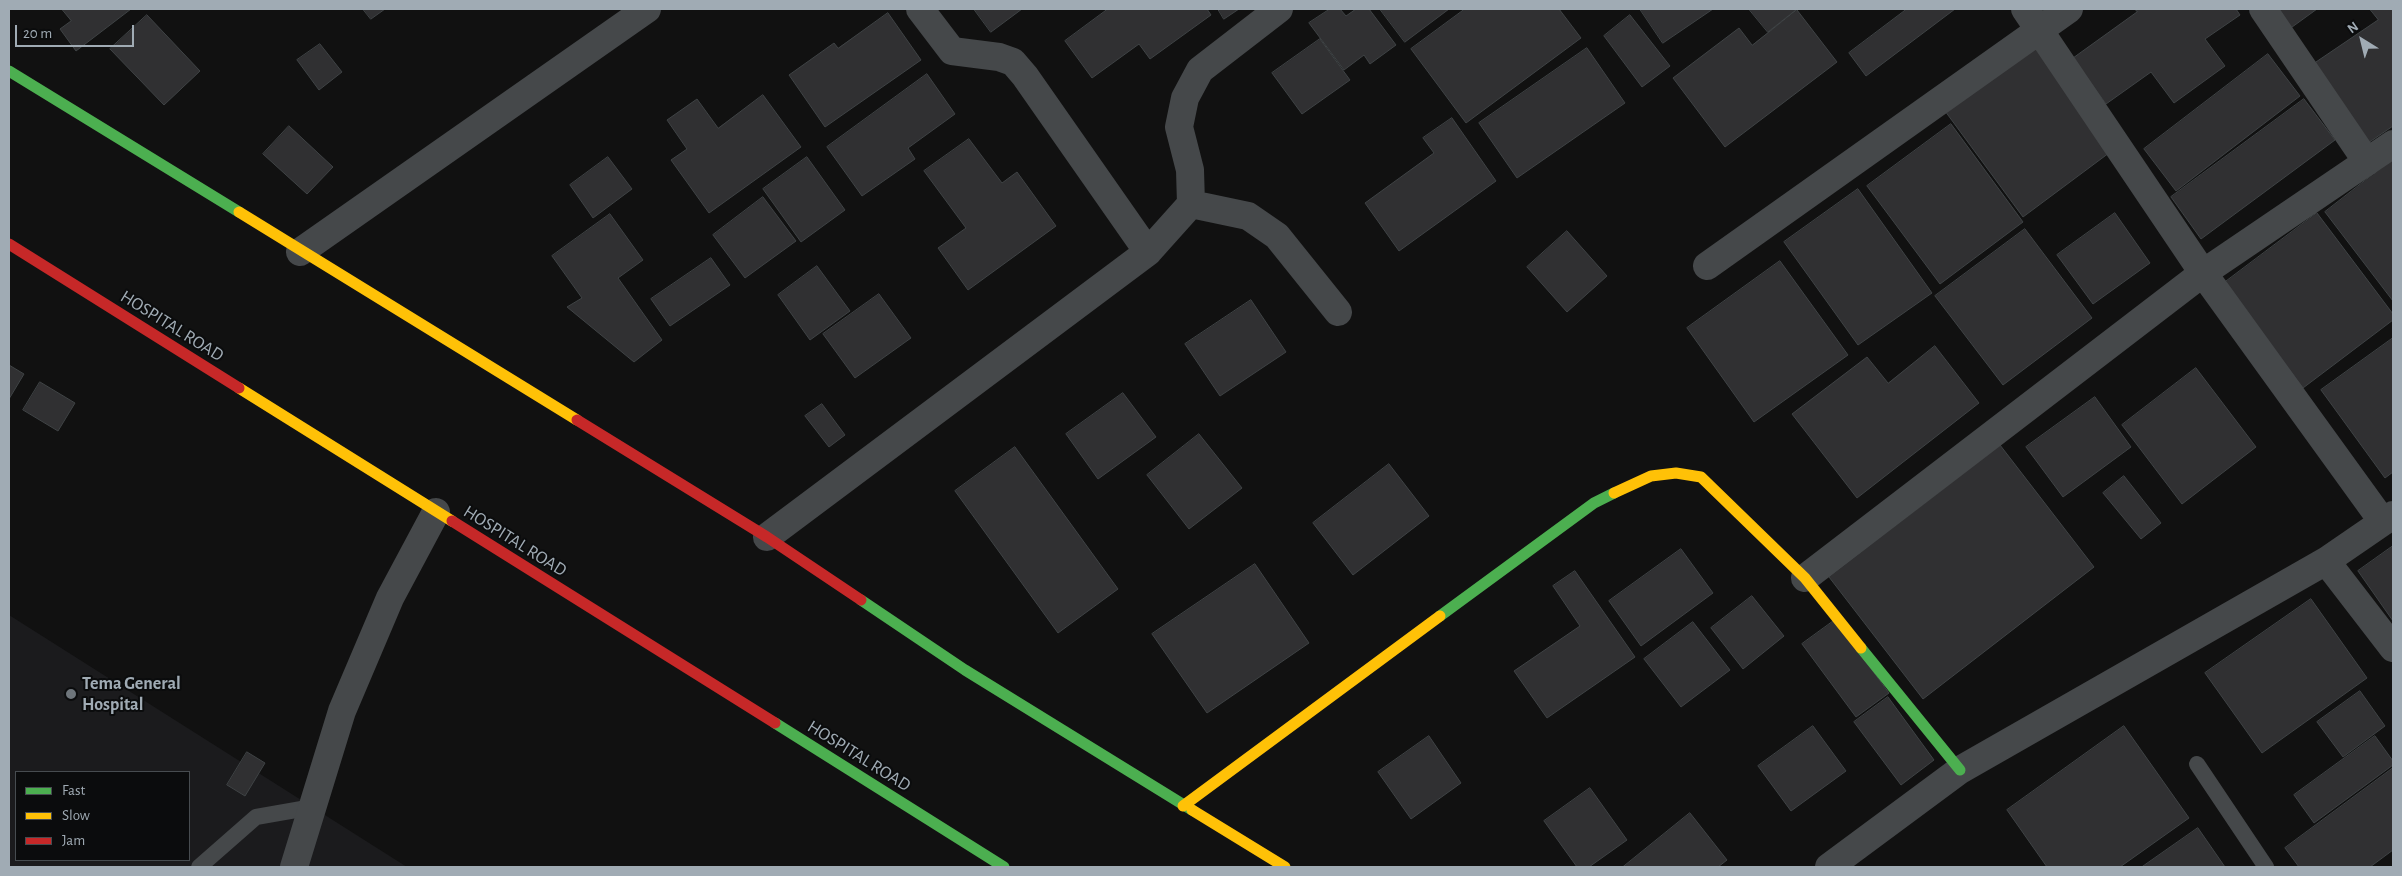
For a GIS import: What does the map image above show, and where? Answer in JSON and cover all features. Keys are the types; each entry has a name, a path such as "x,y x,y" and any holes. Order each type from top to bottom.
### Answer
{"street":[{"path":"300,252 647,9"},
{"path":"920,9 952,51 999,57 1013,62 1025,76 1148,252"},
{"path":"766,537 1148,252 1191,204 1190,170 1179,127 1185,98 1200,70 1279,9"},
{"path":"1707,266 2033,19 2069,9"},
{"path":"2263,9 2367,162"},
{"path":"1829,867 1960,770 2326,561 2388,518 2203,273 2033,19"},
{"path":"9,72 766,537 965,670 1183,806 1285,867"},
{"path":"1805,578 2203,273 2393,144"},
{"path":"1191,204 1248,216 1277,236 1338,312"},
{"name":"HOSPITAL ROAD","path":"9,244 1004,867"},
{"path":"1183,806 1594,502 1651,476 1676,473 1702,477 1805,578 1960,770"},
{"path":"294,867 342,711 390,598 436,512"},
{"path":"2326,561 2393,648"}],"lane":[{"path":"2198,764 2266,867"},
{"path":"199,867 256,817 313,806"}],"shaded area":[{"name":"Tema General Hospital","path":"9,615 407,867 9,867"}],"building":[{"path":"62,9 131,9 76,51 60,29 71,21"},
{"path":"363,9 385,9 371,19"},
{"path":"974,9 1022,9 991,32"},
{"path":"1108,9 1207,9 1211,15 1150,59 1139,44 1092,78 1065,41"},
{"path":"1218,9 1239,9 1224,19"},
{"path":"1330,9 1340,9 1346,16 1356,9 1369,9 1396,45 1370,64 1364,55 1344,70 1309,23"},
{"path":"1380,9 1449,9 1405,42"},
{"path":"1465,9 1559,9 1581,38 1466,123 1411,49"},
{"path":"1640,9 1713,9 1663,43"},
{"path":"1749,9 1797,9 1768,32"},
{"path":"1907,9 1955,9 1866,76 1849,53"},
{"path":"2135,9 2236,9 2240,15 2205,39 2225,66 2174,103 2151,72 2106,104 2073,58 2137,12"},
{"path":"2273,9 2317,9 2288,30"},
{"path":"2370,9 2393,9 2393,126 2368,143 2313,64 2378,20"},
{"path":"1797,10 1837,62 1725,147 1673,78 1739,28 1752,45"},
{"path":"888,13 921,60 825,127 789,75 834,43 838,48"},
{"path":"147,15 200,71 164,105 110,49"},
{"path":"1630,15 1670,66 1642,87 1604,36"},
{"path":"1320,39 1350,80 1302,114 1272,73"},
{"path":"320,44 342,72 319,90 297,60"},
{"path":"2034,44 2113,150 2023,217 1945,111"},
{"path":"1587,48 1625,103 1517,178 1479,123"},
{"path":"2268,54 2300,96 2176,191 2144,149"},
{"path":"927,74 955,114 908,148 915,159 862,196 827,147"},
{"path":"763,95 801,147 709,213 671,160 687,149 667,120 697,99 718,128"},
{"path":"2304,99 2335,140 2201,239 2171,197"},
{"path":"1452,118 1496,181 1399,251 1365,203 1434,153 1423,138"},
{"path":"1951,124 2023,222 1940,284 1867,186"},
{"path":"289,126 333,167 307,194 263,154"},
{"path":"969,139 1002,183 1017,172 1056,226 968,290 938,248 966,228 924,171"},
{"path":"608,157 632,189 593,218 570,185"},
{"path":"807,157 845,210 801,242 763,189"},
{"path":"2393,159 2393,301 2325,212"},
{"path":"1858,189 1932,293 1858,345 1784,242"},
{"path":"763,197 796,241 745,278 713,235"},
{"path":"2115,213 2150,263 2093,304 2057,255"},
{"path":"2317,213 2393,314 2393,320 2303,388 2224,283"},
{"path":"610,214 643,260 618,278 662,340 634,362 567,307 582,298 552,256"},
{"path":"2025,229 2092,318 2003,385 1935,296"},
{"path":"1567,231 1607,276 1567,312 1527,267"},
{"path":"711,258 730,285 670,326 651,299"},
{"path":"1780,261 1848,355 1754,422 1687,328"},
{"path":"817,266 850,311 810,340 778,295"},
{"path":"879,294 911,338 855,378 823,334"},
{"path":"1251,300 1286,352 1220,396 1185,344"},
{"path":"2393,338 2393,472 2385,478 2321,390"},
{"path":"1935,346 1979,403 1857,498 1792,414 1867,357 1888,383"},
{"path":"9,365 24,374 9,399"},
{"path":"2196,368 2256,447 2182,504 2122,425"},
{"path":"40,382 75,403 58,431 23,410"},
{"path":"1123,393 1156,437 1098,479 1066,434"},
{"path":"2095,397 2131,447 2063,497 2026,447"},
{"path":"822,404 845,435 829,447 805,416"},
{"path":"1199,434 1242,488 1189,529 1147,475"},
{"path":"2000,445 2094,567 1923,699 1829,577"},
{"path":"1015,447 1118,589 1058,633 955,491"},
{"path":"1389,464 1429,516 1353,575 1313,523"},
{"path":"2124,476 2161,523 2141,539 2103,493"},
{"path":"2393,546 2393,621 2358,571"},
{"path":"1681,549 1713,593 1641,646 1609,601"},
{"path":"1255,564 1309,643 1207,713 1152,634"},
{"path":"1575,571 1635,657 1547,718 1514,671 1580,626 1553,586"},
{"path":"1752,596 1784,636 1743,669 1711,628"},
{"path":"2311,599 2367,678 2262,753 2205,673"},
{"path":"1835,620 1889,693 1856,717 1802,644"},
{"path":"1693,622 1730,670 1681,707 1644,659"},
{"path":"2360,691 2385,726 2343,757 2317,722"},
{"path":"1888,697 1934,760 1901,785 1854,722"},
{"path":"1813,726 1846,771 1791,811 1758,766"},
{"path":"2124,726 2189,818 2120,867 2047,867 2007,810"},
{"path":"1429,736 1461,783 1411,819 1378,772"},
{"path":"2375,736 2393,761 2393,765 2314,823 2294,795"},
{"path":"247,752 265,763 245,796 227,785"},
{"path":"2393,768 2393,850 2370,867 2299,867 2285,848"},
{"path":"1590,788 1627,840 1589,867 1577,867 1544,821"},
{"path":"1690,813 1727,860 1718,867 1623,867"},
{"path":"2198,828 2225,867 2142,867"}],"traffic: fast":[{"path":"9,71 239,212"},
{"path":"1440,616 1594,503 1614,493"},
{"path":"861,600 965,670 1192,810"},
{"path":"1861,648 1960,770"},
{"path":"775,723 1004,867"}],"traffic: slow":[{"path":"239,212 577,420"},
{"path":"239,388 452,521"},
{"path":"1614,493 1651,476 1676,473 1701,477 1805,578 1861,648"},
{"path":"1183,806 1440,616"},
{"path":"1192,810 1285,867"}],"traffic: jam":[{"path":"9,244 239,388"},
{"path":"577,420 767,537 861,600"},
{"path":"452,521 775,723"}],"place":[{"name":"Tema General Hospital","path":"71,694"}]}
